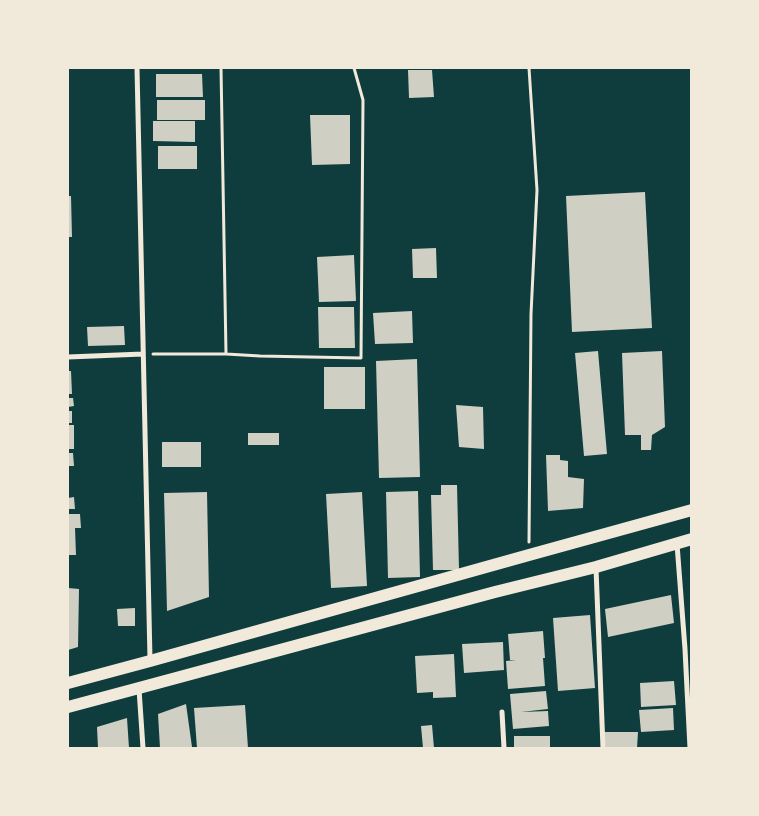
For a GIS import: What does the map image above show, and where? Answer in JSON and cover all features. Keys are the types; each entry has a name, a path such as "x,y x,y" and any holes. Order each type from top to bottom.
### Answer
{"main road":[{"path":"68,683 692,510"},
{"path":"68,707 495,592 596,567 692,539"}],"street":[{"path":"137,68 150,661"},
{"path":"68,357 143,354"},
{"path":"677,543 690,748"},
{"path":"596,567 603,748"},
{"path":"139,688 144,748"},
{"path":"502,712 504,748"}],"path":[{"path":"221,68 226,354"},
{"path":"143,354 226,354 269,357 361,358 362,100 354,68"},
{"path":"528,555 531,314 537,190 529,68"}],"building":[{"path":"408,70 432,70 434,97 409,98"},
{"path":"156,74 202,74 203,97 156,97"},
{"path":"157,100 205,100 205,120 157,120"},
{"path":"310,115 350,115 350,164 312,165"},
{"path":"153,121 195,121 195,142 153,141"},
{"path":"158,146 197,146 197,169 158,169"},
{"path":"645,192 652,328 572,332 566,196"},
{"path":"68,196 71,196 72,237 68,237"},
{"path":"436,248 437,278 413,278 412,249"},
{"path":"354,255 356,301 319,302 317,257"},
{"path":"318,307 354,307 355,348 319,348"},
{"path":"412,311 413,343 375,344 373,313"},
{"path":"124,326 125,345 88,346 87,327"},
{"path":"598,351 607,454 584,456 575,353"},
{"path":"662,351 665,427 652,435 651,450 641,450 641,435 625,435 622,353"},
{"path":"417,359 420,477 379,478 376,361"},
{"path":"324,367 365,367 365,409 324,409"},
{"path":"68,371 71,371 72,394 68,394"},
{"path":"68,398 73,398 74,406 68,407"},
{"path":"456,405 483,407 484,449 459,447"},
{"path":"68,411 72,411 72,423 68,423"},
{"path":"68,425 74,425 74,449 68,449"},
{"path":"248,433 279,433 279,445 248,445"},
{"path":"162,442 201,442 201,467 162,467"},
{"path":"68,453 73,453 74,466 68,466"},
{"path":"546,455 560,455 560,460 568,461 568,477 584,479 583,508 548,511"},
{"path":"441,485 457,485 459,570 433,570 431,495 441,495"},
{"path":"418,491 420,577 388,578 386,492"},
{"path":"207,492 209,597 167,611 164,493"},
{"path":"362,492 367,586 331,588 326,494"},
{"path":"74,497 75,509 68,509 68,498"},
{"path":"68,514 80,514 81,528 75,528 76,555 68,555"},
{"path":"68,588 79,589 78,647 68,650"},
{"path":"671,595 674,623 608,637 605,609"},
{"path":"135,608 135,626 118,626 117,609"},
{"path":"590,615 595,688 558,691 553,618"},
{"path":"543,631 545,686 508,689 506,661 516,660 510,660 508,634"},
{"path":"503,642 504,670 464,673 462,644"},
{"path":"454,654 456,697 433,698 433,692 417,693 415,656"},
{"path":"674,681 676,705 641,707 640,683"},
{"path":"546,691 548,709 521,712 548,711 549,726 513,729 510,694"},
{"path":"186,704 192,747 160,748 158,714"},
{"path":"245,705 248,748 197,748 194,708"},
{"path":"673,708 674,730 641,732 639,710"},
{"path":"127,718 129,748 98,748 97,727"},
{"path":"432,725 434,748 423,748 421,726"},
{"path":"604,732 638,732 637,748 604,748"},
{"path":"514,736 550,736 550,748 514,748"}]}
